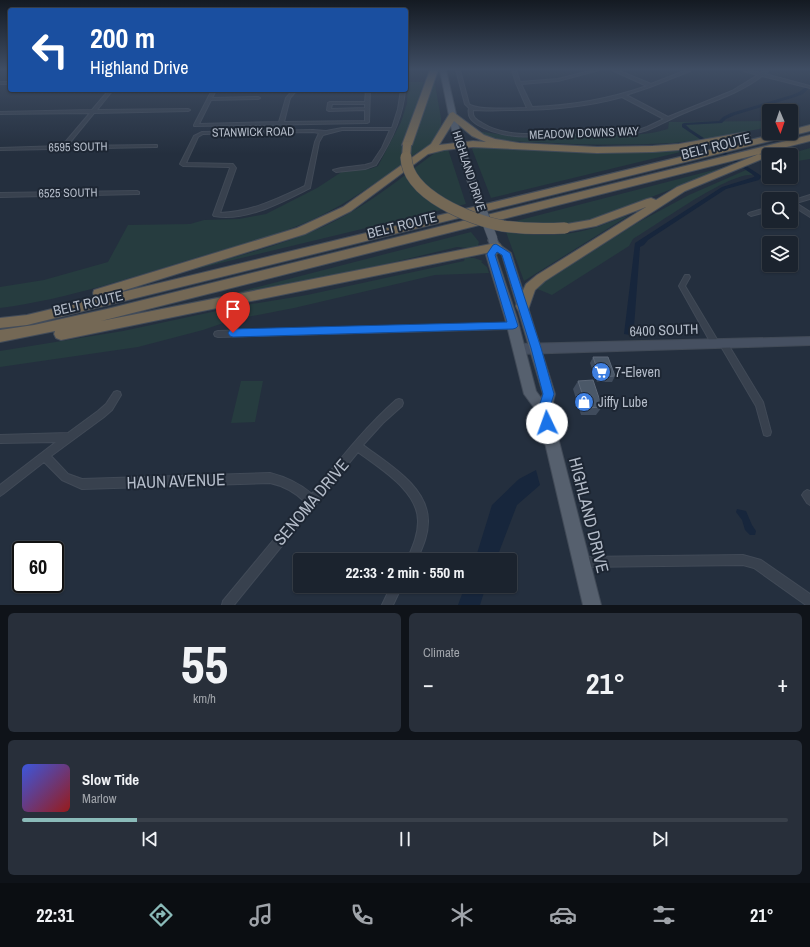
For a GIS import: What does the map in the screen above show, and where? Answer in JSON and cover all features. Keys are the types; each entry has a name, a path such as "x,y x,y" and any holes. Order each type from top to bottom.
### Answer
{"highway":[{"path":"424,98 407,145 407,168 414,180 426,192 447,206 494,224 540,230 565,228 592,223 681,189 764,154 810,141"},
{"path":"0,318 98,294 301,231 347,209 425,154 434,146 453,115 469,130 479,136 518,146"},
{"path":"798,126 810,124"},
{"name":"BELT ROUTE","path":"798,131 810,128"},
{"path":"425,154 442,147 459,145 597,150 653,149 679,147 762,132"},
{"name":"BELT ROUTE","path":"0,336 34,331 107,314 810,138"},
{"name":"BELT ROUTE","path":"0,323 27,320 762,140"},
{"path":"523,306 530,288 541,278 681,189"},
{"path":"0,343 36,339 257,294 308,286 494,243"}],"main road":[{"name":"HIGHLAND DRIVE","path":"449,98 459,145 474,189 494,243 506,253 536,348 549,394 544,410"},
{"name":"HIGHLAND DRIVE","path":"494,243 491,254 513,326 530,394 544,410 592,605"}],"street":[{"path":"63,148 104,98"},
{"path":"247,98 210,99 196,125 367,122 367,98"},
{"path":"281,123 288,98"},
{"path":"336,170 371,166 375,162 393,129 402,106 402,98"},
{"name":"MEADOW DOWNS WAY","path":"465,98 467,104 471,108 470,112 472,118 479,124 496,132 516,135 636,132 649,130 668,118 716,98"},
{"path":"525,98 530,108"},
{"path":"471,108 530,108 579,105 608,98"},
{"path":"628,98 668,118"},
{"path":"367,103 330,104 329,110 367,109"},
{"path":"0,113 188,110"},
{"path":"324,132 342,129 393,129"},
{"name":"STANWICK ROAD","path":"324,132 318,139 308,187 263,209 236,215 216,216 233,168 228,163 183,164 197,135 204,133 324,132"},
{"name":"6595 SOUTH","path":"0,149 155,146"},
{"name":"6525 SOUTH","path":"0,195 137,193"},
{"path":"798,201 810,197"},
{"path":"798,207 810,215"},
{"path":"751,214 762,211"},
{"path":"687,277 682,286 760,405 767,432"},
{"path":"218,334 513,326"},
{"name":"6400 SOUTH","path":"519,349 810,341"},
{"path":"0,491 105,411 117,395"},
{"name":"SENOMA DRIVE","path":"227,605 357,446 380,420 399,403"},
{"path":"0,439 69,437"},
{"path":"357,446 406,485 420,503 424,518 423,534 415,553"},
{"name":"HAUN AVENUE","path":"44,456 65,477 82,484 270,478 282,480 294,485 312,501"},
{"path":"582,562 743,560 757,564 810,601"},
{"path":"387,605 393,593"}],"green space":[{"path":"407,98 419,98 403,147 401,156 402,165 331,211 306,222 247,243 127,279 51,299 0,308 0,287 44,280 108,262 128,225 190,224 204,220 239,219 266,214 317,188 343,171 370,169 378,166 401,122"},
{"path":"427,98 437,98 441,118 439,135 428,148 424,148 409,158 409,152"},
{"path":"762,121 762,128 697,140 658,144 522,142 493,138 476,131 518,137 538,138 538,136 577,134 629,135 658,132 668,129 669,122"},
{"path":"474,147 616,153 697,148 491,198 472,149"},
{"path":"445,148 448,149 466,204 179,273 297,238 333,222 360,207 436,152"},
{"path":"810,148 810,159 798,161 798,152"},
{"path":"733,165 580,225 505,223 516,221"},
{"path":"746,170 754,175 743,176 728,181 694,200 633,239 629,246 552,295 535,288 637,223 689,195"},
{"path":"628,216 524,281 506,232 537,235 559,235 595,228"},
{"path":"471,232 479,242 478,246 468,248 457,247 390,263 172,309"},
{"path":"465,258 474,258 483,261 481,262 487,267 489,273 435,275 294,308 232,320 203,330 138,347 0,367 0,351 123,331 240,306 307,295 464,261"},
{"path":"241,381 263,381 255,422 231,423"}],"water":[{"path":"756,173 761,177 759,180 726,189 648,240 640,247 634,327 630,335 624,334 635,243 722,187 754,177 755,176 752,174"},
{"path":"536,470 540,485 517,505 499,553 477,553 492,505 519,479"},
{"path":"737,509 746,511 756,531 755,535 750,535 745,530 742,520 736,512"},
{"path":"462,593 484,593 480,605 458,605"}],"building":[{"path":"593,357 608,357 615,376 600,377"},
{"path":"593,380 602,407 587,408 578,381"}],"waterway":[{"path":"755,179 758,176 688,130 684,127 684,124 720,122 725,118 744,110 787,98"}],"place":[{"name":"7-Eleven","path":"601,372"},
{"name":"Jiffy Lube","path":"584,402"}],"route":[{"path":"233,333 513,326 491,254 496,247 506,253 536,348 549,394 544,410 547,423"}]}
